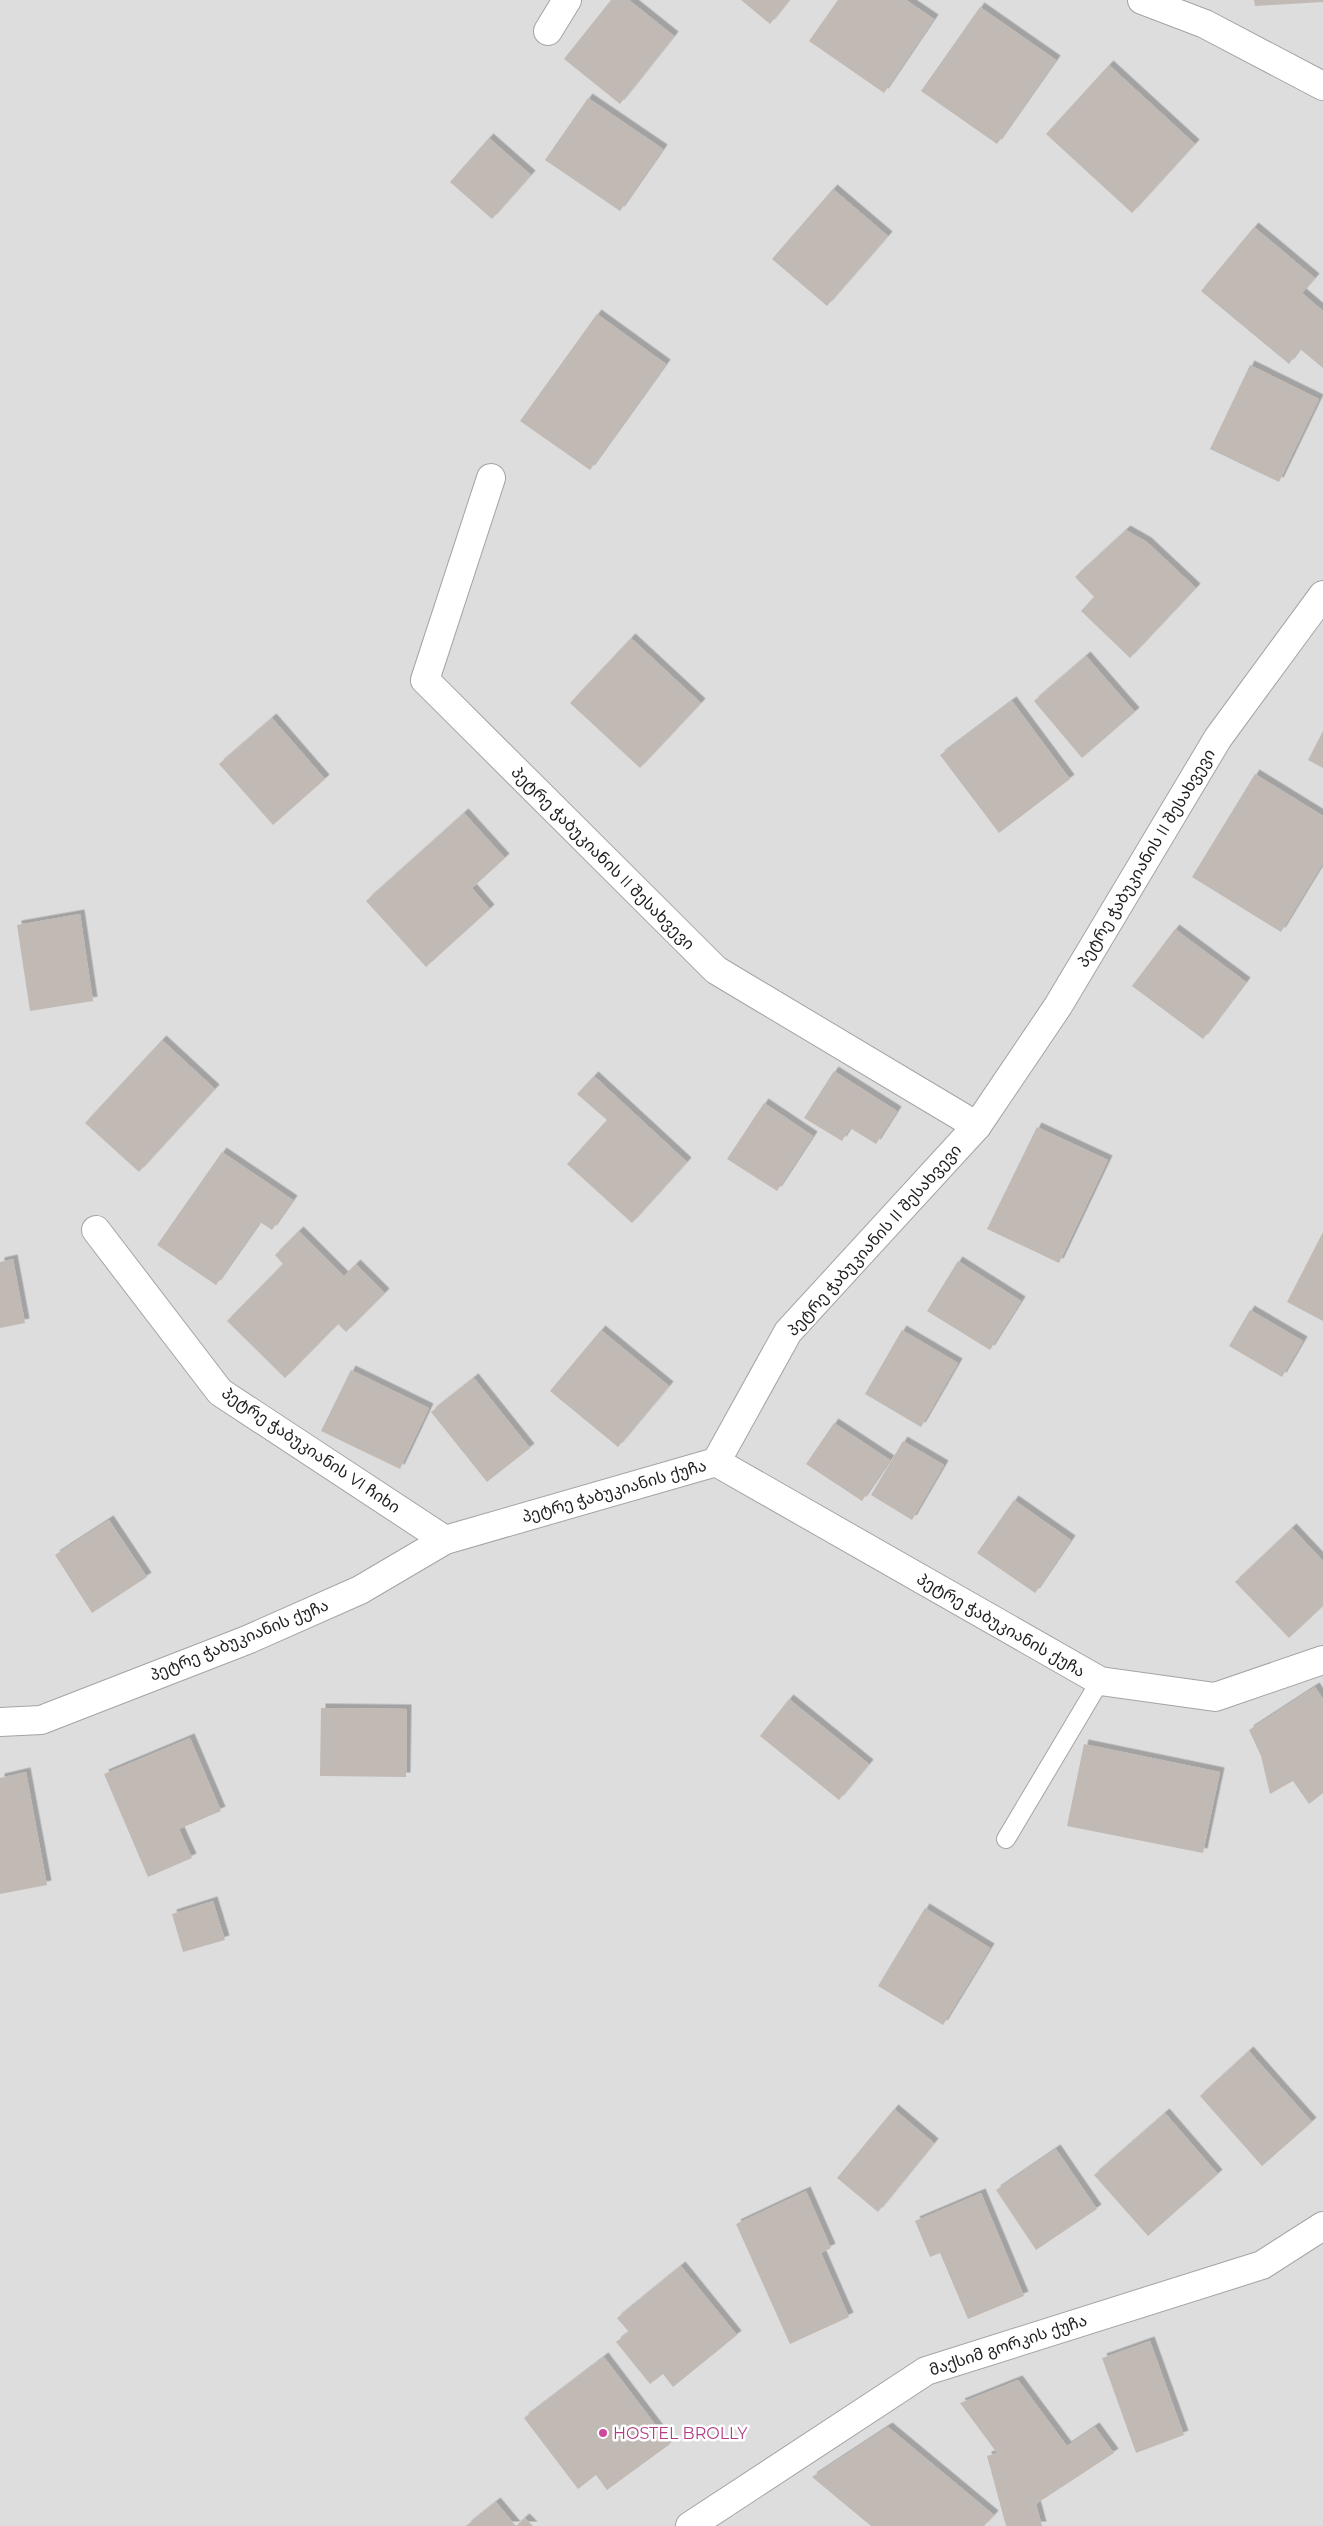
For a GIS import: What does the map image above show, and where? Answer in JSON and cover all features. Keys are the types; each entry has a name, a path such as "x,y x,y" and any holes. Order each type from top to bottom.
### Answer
{"street":[{"path":"548,31 567,0"},
{"path":"1142,0 1205,24 1323,86"},
{"name":"პეტრე ჭაბუკიანის II შესახვევი","path":"491,478 425,680 716,970 977,1126"},
{"name":"პეტრე ჭაბუკიანის II შესახვევი","path":"716,1462 788,1332 977,1126 1058,1006 1218,738 1323,595"},
{"name":"პეტრე ჭაბუკიანის VI ჩიხი","path":"96,1230 220,1392 445,1540"},
{"name":"პეტრე ჭაბუკიანის ქუჩა","path":"0,1722 41,1720 247,1640 360,1590 445,1540 716,1462 1100,1682 1215,1697 1323,1660"},
{"name":"მაქსიმ გორკის ქუჩა","path":"690,2526 926,2370 1262,2265 1323,2226"}],"lane":[{"path":"1006,1839 1100,1682"}],"shaded area":[{"path":"0,0 1323,0 1323,2526 0,2526"}],"building":[{"path":"611,0 629,0 674,36 620,104 564,59"},
{"path":"741,0 789,0 770,24"},
{"path":"838,0 906,0 934,19 884,93 809,41"},
{"path":"1254,0 1323,0 1323,2 1255,6"},
{"path":"980,7 1056,60 997,144 921,91"},
{"path":"1109,65 1195,144 1132,213 1046,134"},
{"path":"588,98 663,149 620,211 545,160"},
{"path":"489,138 531,175 492,219 450,182"},
{"path":"833,189 888,236 827,306 772,259"},
{"path":"1254,227 1315,278 1302,293 1323,311 1323,368 1300,349 1289,364 1201,291"},
{"path":"597,314 666,364 590,470 520,421"},
{"path":"1250,365 1319,399 1279,482 1210,449"},
{"path":"1126,530 1147,542 1196,588 1130,658 1081,611 1094,597 1075,577"},
{"path":"631,638 701,703 640,768 570,703"},
{"path":"1086,656 1135,712 1082,758 1034,701"},
{"path":"1012,701 1070,779 999,833 940,755"},
{"path":"272,718 325,779 273,825 219,764"},
{"path":"1323,731 1323,768 1308,760"},
{"path":"1255,774 1323,816 1323,863 1281,932 1192,877"},
{"path":"464,813 505,858 472,888 490,909 426,967 366,901"},
{"path":"80,914 93,1001 30,1011 17,925"},
{"path":"1175,929 1246,982 1203,1039 1132,986"},
{"path":"162,1040 215,1089 139,1172 85,1123"},
{"path":"834,1071 897,1111 876,1144 850,1128 842,1141 804,1118"},
{"path":"594,1076 687,1162 632,1223 567,1164 607,1120 577,1094"},
{"path":"764,1103 813,1136 777,1191 727,1159"},
{"path":"1037,1127 1108,1160 1059,1263 987,1229"},
{"path":"222,1152 293,1200 272,1230 260,1222 216,1285 157,1245"},
{"path":"299,1231 344,1276 356,1264 385,1293 346,1332 338,1324 285,1378 227,1321 283,1264 275,1255"},
{"path":"1323,1232 1323,1321 1287,1302"},
{"path":"13,1259 25,1323 0,1328 0,1262"},
{"path":"958,1261 1021,1301 990,1350 927,1311"},
{"path":"1250,1310 1303,1341 1282,1377 1229,1346"},
{"path":"601,1330 669,1386 618,1447 550,1391"},
{"path":"902,1330 958,1363 921,1427 865,1394"},
{"path":"351,1370 429,1408 400,1469 321,1431"},
{"path":"474,1378 530,1448 487,1482 431,1412"},
{"path":"834,1423 890,1460 862,1501 806,1464"},
{"path":"903,1441 944,1465 912,1520 871,1495"},
{"path":"1014,1500 1071,1540 1035,1593 977,1553"},
{"path":"109,1520 147,1577 92,1613 55,1555"},
{"path":"1292,1528 1323,1561 1323,1606 1289,1638 1235,1582"},
{"path":"1315,1687 1323,1699 1323,1793 1309,1804 1293,1781 1270,1794 1261,1756 1249,1730"},
{"path":"789,1699 869,1764 839,1800 760,1736"},
{"path":"321,1708 407,1709 406,1777 320,1776"},
{"path":"190,1738 221,1811 179,1829 192,1858 148,1877 104,1774"},
{"path":"1084,1744 1220,1772 1203,1853 1067,1826"},
{"path":"26,1772 47,1885 0,1894 0,1778"},
{"path":"213,1901 225,1940 183,1952 172,1914"},
{"path":"925,1908 990,1948 943,2025 878,1986"},
{"path":"1249,2051 1312,2122 1262,2166 1200,2096"},
{"path":"894,2109 934,2143 878,2212 837,2178"},
{"path":"1165,2113 1218,2174 1148,2236 1094,2175"},
{"path":"1056,2149 1097,2209 1036,2250 996,2190"},
{"path":"806,2191 831,2248 821,2253 849,2317 790,2344 736,2224"},
{"path":"981,2193 1024,2296 968,2319 940,2253 930,2257 915,2221"},
{"path":"681,2266 737,2335 673,2387 663,2374 650,2384 616,2342 629,2332 617,2318"},
{"path":"1150,2341 1184,2435 1136,2453 1102,2358"},
{"path":"604,2357 670,2444 607,2490 596,2475 578,2489 524,2418"},
{"path":"1018,2380 1067,2446 1095,2427 1114,2453 1036,2504 1042,2526 1006,2526 987,2456 997,2453 960,2403"},
{"path":"888,2427 994,2515 984,2526 871,2526 812,2477"},
{"path":"496,2502 516,2526 466,2526"},
{"path":"525,2518 533,2526 516,2526"}],"place":[{"name":"HOSTEL BROLLY","path":"603,2433"}]}
